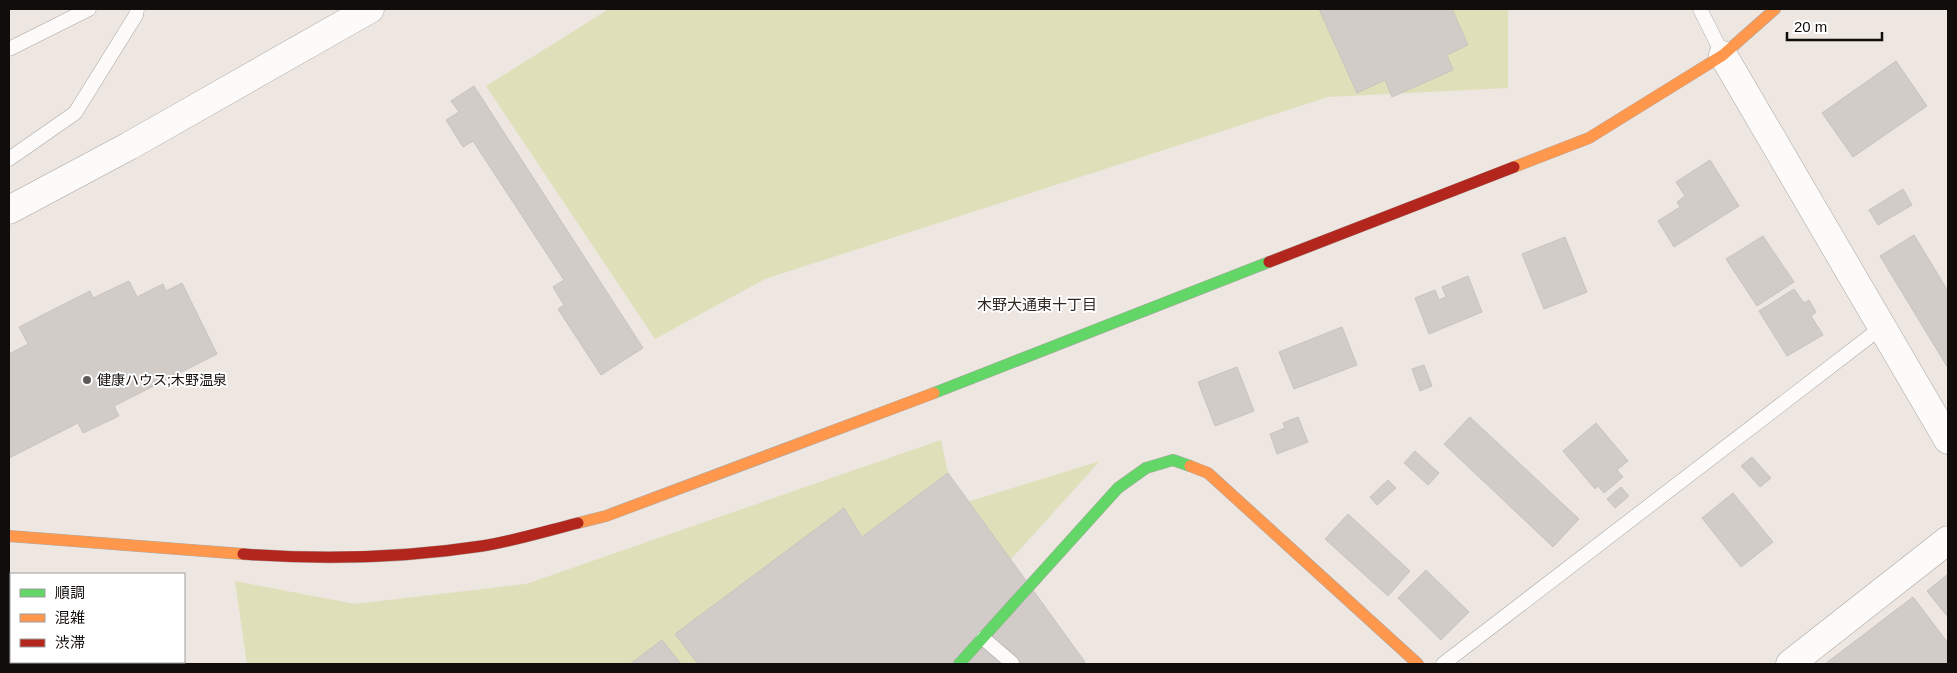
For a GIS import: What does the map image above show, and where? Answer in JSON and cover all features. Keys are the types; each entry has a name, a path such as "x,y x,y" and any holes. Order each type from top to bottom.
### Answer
{"street":[{"path":"9,210 129,146 370,9"},
{"path":"9,536 289,557 378,556 483,546 606,516 893,409 1589,138 1723,55 1775,9"},
{"path":"1723,55 1948,440"},
{"path":"959,664 1118,488 1146,468 1173,460 1208,473 1418,664"},
{"path":"1790,664 1948,540"}],"lane":[{"path":"9,49 89,9"},
{"path":"9,159 75,113 136,15 137,9"},
{"path":"1700,9 1723,55"},
{"path":"1443,664 1882,327"},
{"path":"983,638 1012,663"}],"green space":[{"path":"609,9 1508,9 1508,88 1328,97 765,279 655,339 486,86"},
{"path":"941,440 948,473 961,504 1100,461 916,664 247,664 235,581 355,604 526,584"}],"building":[{"path":"1319,9 1452,9 1468,45 1447,55 1453,70 1392,97 1385,80 1357,93"},
{"path":"1896,61 1927,106 1853,157 1822,113"},
{"path":"474,86 643,348 601,375 558,309 564,305 553,287 564,280 473,141 463,147 446,120 459,112 451,101"},
{"path":"1710,160 1739,206 1674,247 1658,221 1680,207 1677,202 1685,196 1676,182"},
{"path":"1903,189 1912,205 1878,225 1869,210"},
{"path":"1914,235 1948,291 1948,368 1880,256"},
{"path":"1763,236 1794,282 1757,306 1726,259"},
{"path":"1565,237 1587,292 1544,309 1522,254"},
{"path":"1468,276 1482,312 1429,334 1415,298 1435,290 1439,300 1446,297 1442,287"},
{"name":"健康ハウス;木野温泉","path":"129,281 137,297 163,284 166,291 182,283 217,354 114,406 119,416 83,433 78,423 9,458 9,354 28,344 19,327 90,291 93,298"},
{"path":"1794,289 1804,303 1809,300 1816,312 1811,316 1823,335 1787,356 1759,311"},
{"path":"1342,327 1357,365 1294,389 1279,352"},
{"path":"1424,365 1432,386 1420,391 1412,369"},
{"path":"1237,367 1254,411 1215,426 1198,382"},
{"path":"1298,417 1308,442 1277,454 1270,434 1285,428 1283,423"},
{"path":"1470,417 1579,519 1553,547 1444,444"},
{"path":"1596,423 1628,461 1617,470 1623,477 1604,493 1598,486 1595,489 1563,451"},
{"path":"1415,451 1439,473 1428,485 1404,463"},
{"path":"1752,457 1771,478 1760,487 1741,466"},
{"path":"948,473 1085,662 1082,664 698,664 675,634 844,508 862,537"},
{"path":"1388,480 1396,488 1377,505 1370,497"},
{"path":"1621,487 1629,496 1615,508 1607,499"},
{"path":"1733,493 1773,542 1741,567 1702,518"},
{"path":"1348,514 1410,571 1388,596 1325,539"},
{"path":"1426,570 1469,612 1441,640 1398,598"},
{"path":"1948,574 1948,617 1927,591"},
{"path":"1913,597 1948,643 1948,664 1825,664"},
{"path":"662,640 681,664 630,664"}],"traffic: fast":[{"path":"934,393 1269,262"},
{"path":"959,664 1118,488 1146,468 1173,460 1190,466"}],"traffic: slow":[{"path":"1514,167 1589,138 1723,55 1775,9"},
{"path":"578,523 606,516 934,393"},
{"path":"1190,466 1208,473 1418,664"},
{"path":"9,536 243,554"}],"traffic: jam":[{"path":"1269,262 1514,167"},
{"path":"243,554 363,557 423,553 494,544 578,523"}],"place":[{"name":"健康ハウス;木野温泉","path":"87,380"}],"district":[{"name":"木野大通東十丁目","path":"1037,305"}]}
